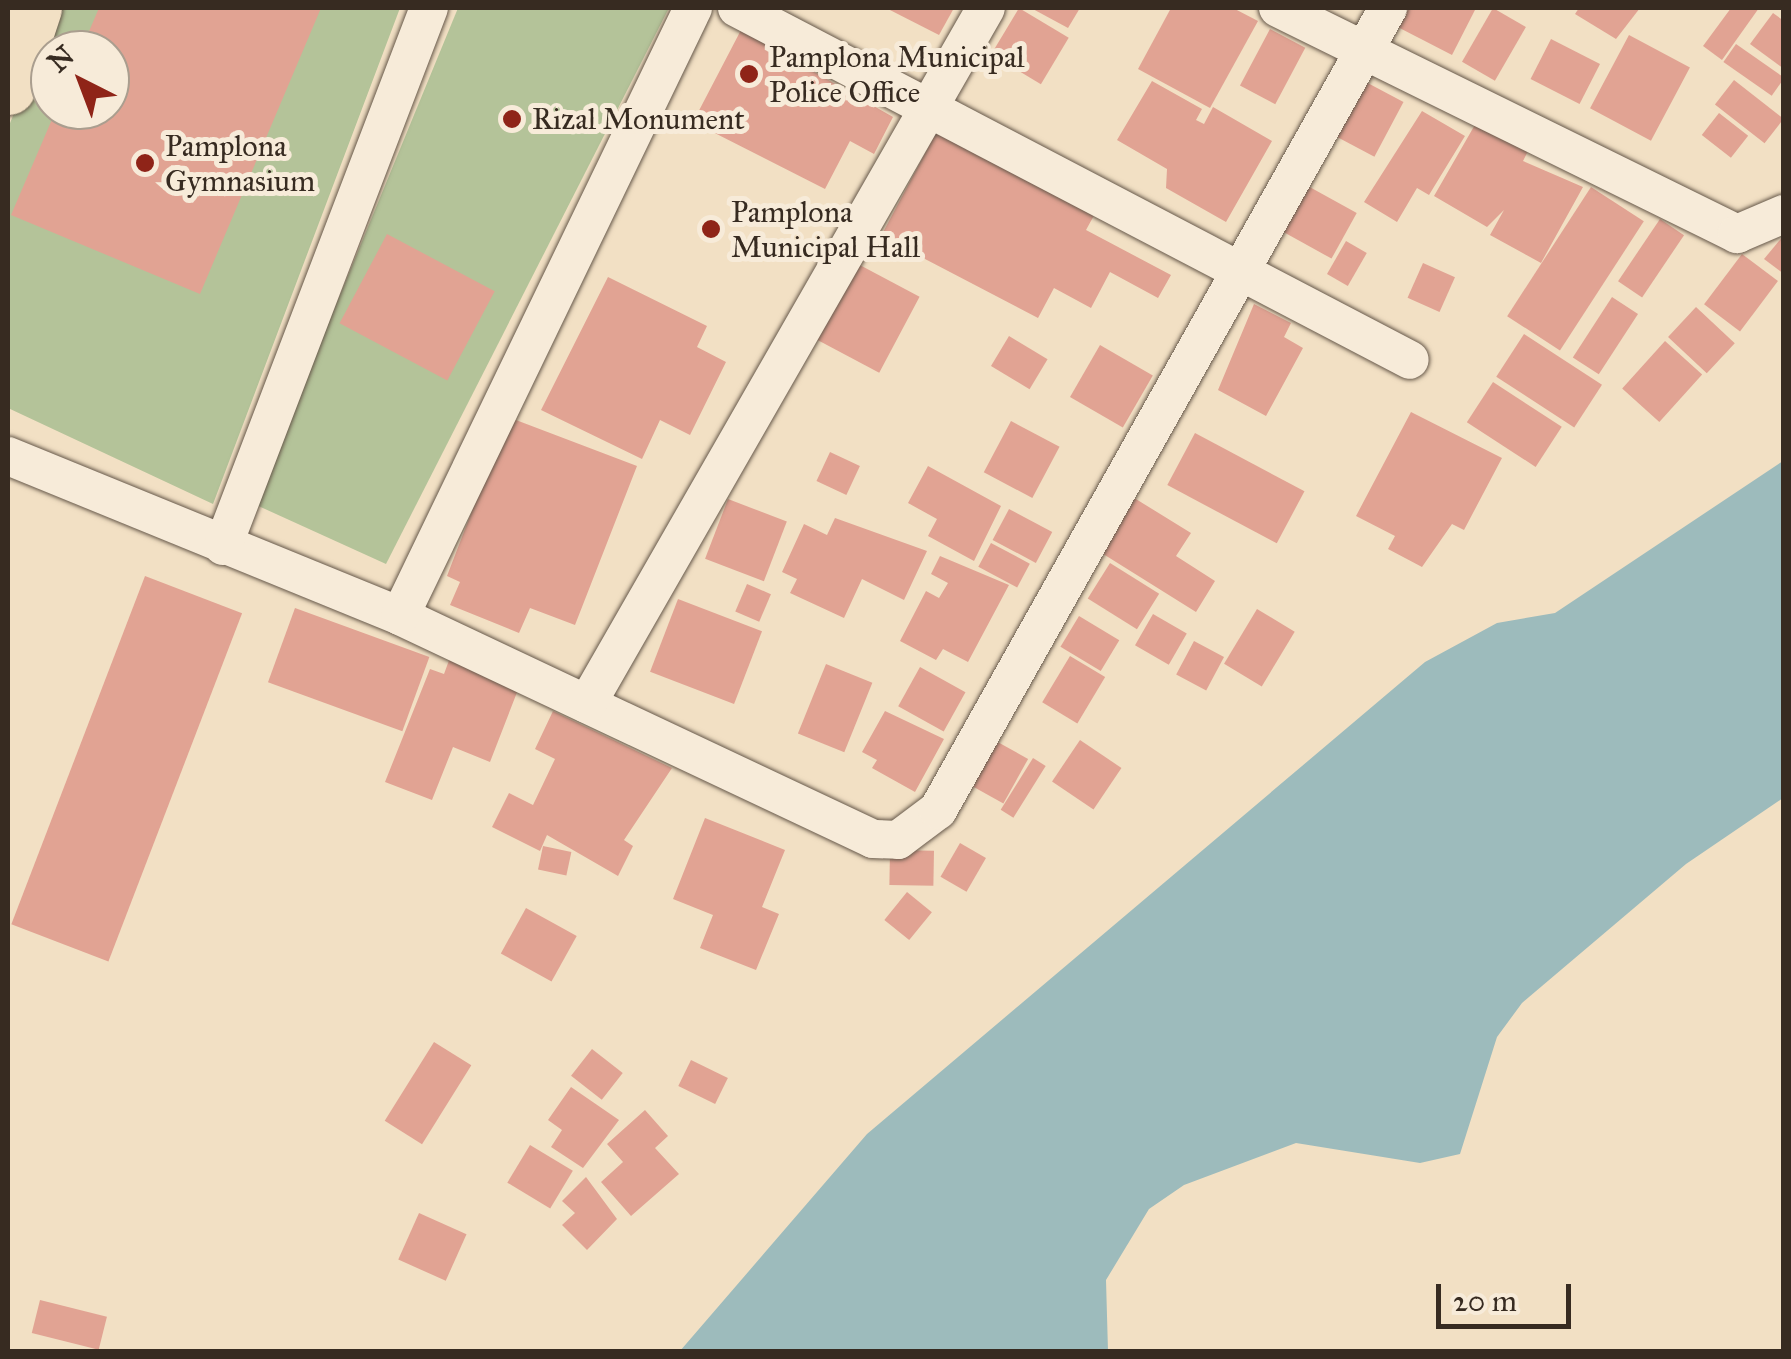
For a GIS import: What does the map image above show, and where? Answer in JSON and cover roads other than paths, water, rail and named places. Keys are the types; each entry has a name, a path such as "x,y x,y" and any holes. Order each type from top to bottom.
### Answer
{"highway":[{"path":"8,87 34,8"}],"street":[{"path":"223,546 429,8"},
{"path":"400,616 693,8"},
{"path":"737,8 1410,360"},
{"path":"586,704 986,8"},
{"path":"1278,8 1737,234 1784,214"},
{"path":"8,456 400,616 873,839 917,833 1242,271 1388,8"}],"water":[{"path":"1783,461 1783,798 1686,864 1522,1003 1497,1037 1460,1154 1420,1163 1296,1143 1184,1185 1149,1209 1106,1280 1108,1351 680,1351 867,1134 1425,662 1497,623 1555,613"}],"place":[{"name":"Pamplona Municipal Police Office","path":"749,74"},
{"name":"Rizal Monument","path":"512,119"},
{"name":"Pamplona Gymnasium","path":"145,163"},
{"name":"Pamplona Municipal Hall","path":"711,229"}]}
